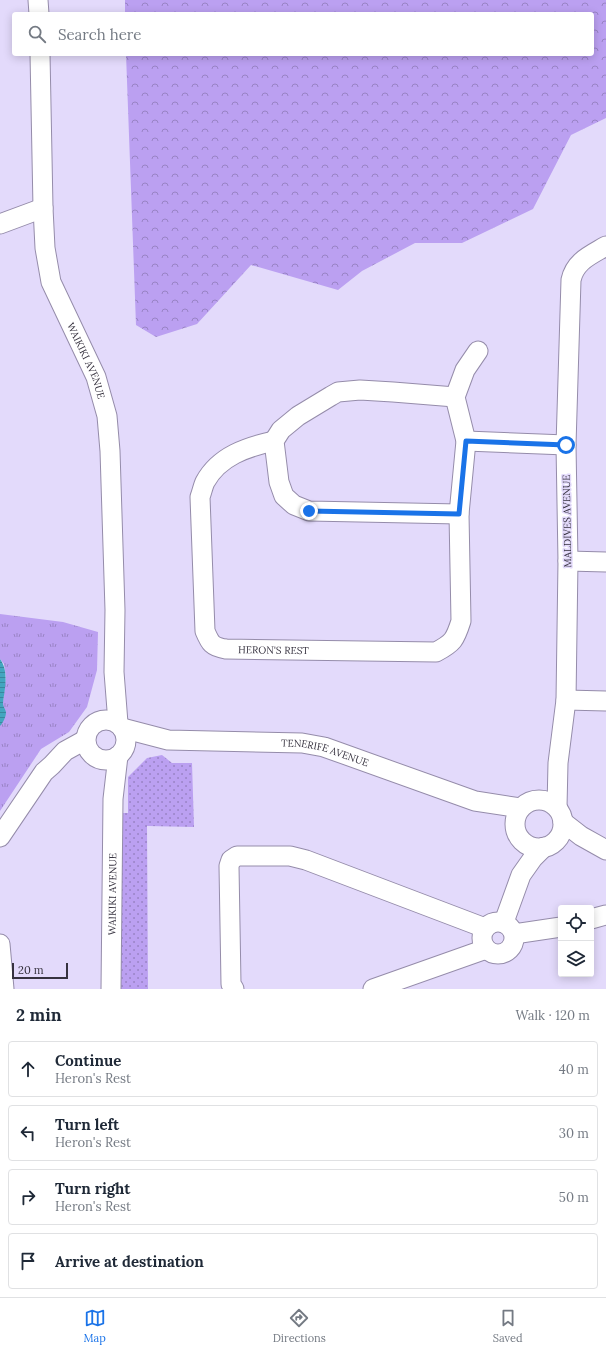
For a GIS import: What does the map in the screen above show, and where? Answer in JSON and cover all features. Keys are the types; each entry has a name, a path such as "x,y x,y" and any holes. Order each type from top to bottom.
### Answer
{"street":[{"path":"38,0 39,12"},
{"name":"WAIKIKI AVENUE","path":"40,56 43,208 45,248 51,282 96,377 107,416 110,451 115,610 113,724"},
{"path":"0,224 43,208"},
{"name":"MALDIVES AVENUE","path":"560,814 558,762 566,700 568,561 566,445 571,280 572,273 580,262 606,246"},
{"path":"459,514 309,511 294,505 284,496 278,482 274,441 281,430 298,416 338,392 360,390 455,398 465,370 478,350"},
{"name":"HERON'S REST","path":"274,441 259,444 237,452 216,466 205,483 200,497 205,631 210,642 217,648 226,649 436,652 448,646 456,637 461,621 459,514 466,441 455,398"},
{"path":"466,441 566,445"},
{"path":"568,561 606,562"},
{"path":"566,700 606,701"},
{"path":"0,838 44,772 52,765 91,751 109,760 122,751 126,740 126,733 113,724 94,723 86,733 91,751"},
{"name":"TENERIFE AVENUE","path":"113,724 168,740"},
{"name":"TENERIFE AVENUE","path":"122,751 168,740 302,743 347,755 475,801 528,804"},
{"name":"WAIKIKI AVENUE","path":"91,751 113,799"},
{"name":"WAIKIKI AVENUE","path":"111,989 113,799 122,751"},
{"name":"MALDIVES AVENUE","path":"528,804 550,778 558,762"},
{"name":"TENERIFE AVENUE","path":"475,801 519,836"},
{"path":"558,927 509,928 495,922 485,928 482,941 486,949 495,954 500,954 505,953 513,945 515,940 509,928 521,875 519,836 515,823 517,815 528,804 546,801 581,836 604,849"},
{"path":"521,875 533,858 560,837 563,830 560,814"},
{"path":"519,836 532,847 549,845 604,849"},
{"path":"234,989 231,984 229,866 230,860 237,856 290,856 306,860 485,928"},
{"path":"594,918 606,915"},
{"path":"0,944 4,989"},
{"path":"374,989 486,949"}],"green space":[{"path":"125,0 606,0 606,118 571,135 533,209 462,243 415,243 362,271 338,290 251,265 197,324 156,337 136,325 126,56 594,56 594,12 125,12"},
{"path":"0,614 63,622 98,632 97,670 87,707 69,732 41,749 0,811 0,726 6,677 4,664 0,659"},
{"path":"162,755 172,763 192,763 194,827 147,826 148,989 121,989 122,813 128,813 128,777 147,758"}],"water":[{"path":"0,659 5,669 3,706 6,712 4,720 0,726"}],"route":[{"path":"309,511 459,514 466,441 566,445"}]}
